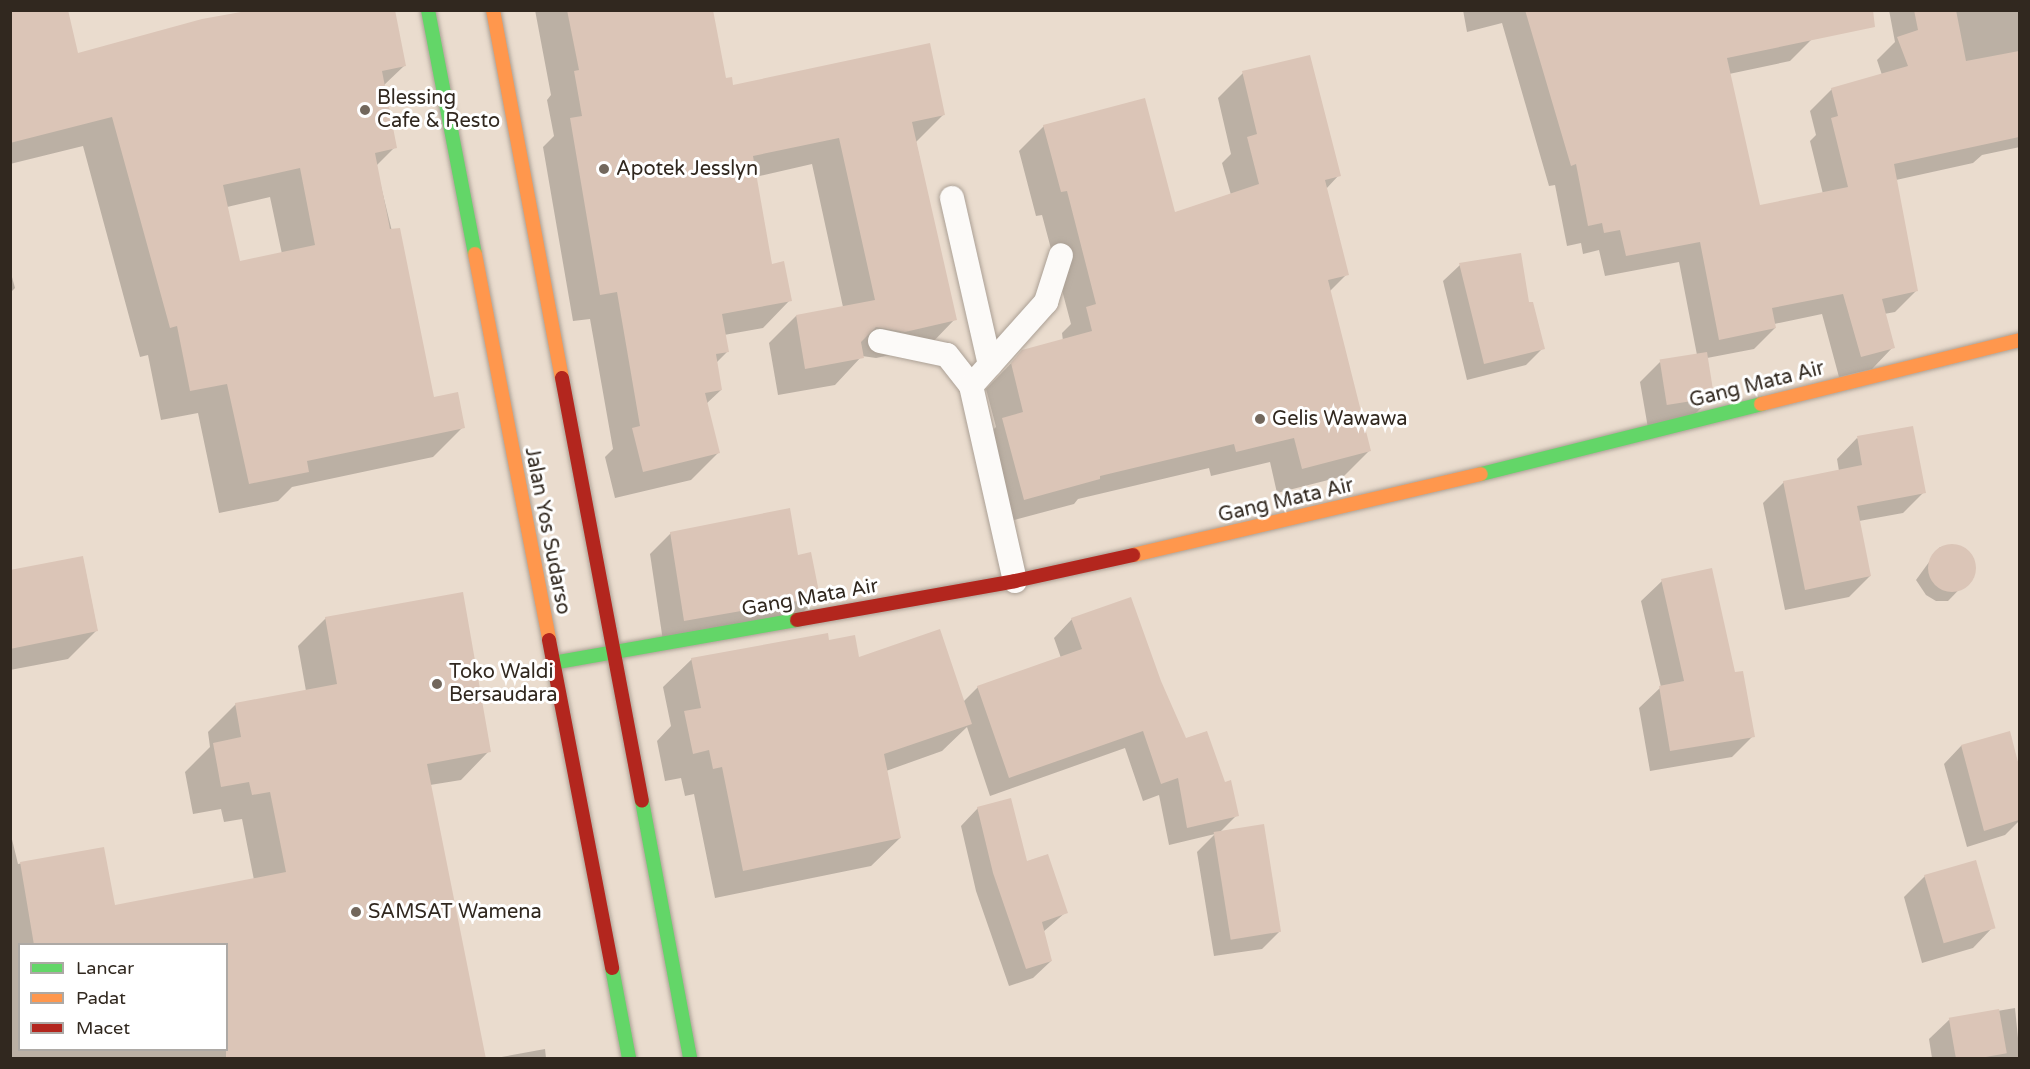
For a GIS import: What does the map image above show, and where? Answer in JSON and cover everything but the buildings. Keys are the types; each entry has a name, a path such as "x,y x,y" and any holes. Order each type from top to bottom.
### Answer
{"main road":[{"name":"Jalan Yos Sudarso","path":"428,10 629,1059"},
{"path":"493,10 690,1059"},
{"name":"Gang Mata Air","path":"553,663 615,654 1015,581 1324,513 2019,340"}],"lane":[{"path":"952,198 990,365"},
{"path":"972,386 1046,302 1061,255"},
{"path":"880,341 947,355 972,386 1015,581"}],"traffic: fast":[{"path":"428,10 475,254"},
{"path":"1481,474 1761,404"},
{"path":"553,663 797,620"},
{"path":"642,801 690,1058"},
{"path":"612,968 629,1058"}],"traffic: slow":[{"path":"493,10 562,378"},
{"path":"475,254 549,640"},
{"path":"1761,404 2020,340"},
{"path":"1133,555 1481,474"}],"traffic: jam":[{"path":"562,378 642,801"},
{"path":"797,620 1015,581 1133,555"},
{"path":"549,640 612,968"}],"place":[{"name":"Blessing Cafe & Resto","path":"365,110"},
{"name":"Apotek Jesslyn","path":"604,169"},
{"name":"Gelis Wawawa","path":"1260,419"},
{"name":"Toko Waldi Bersaudara","path":"437,684"},
{"name":"SAMSAT Wamena","path":"356,912"}]}
